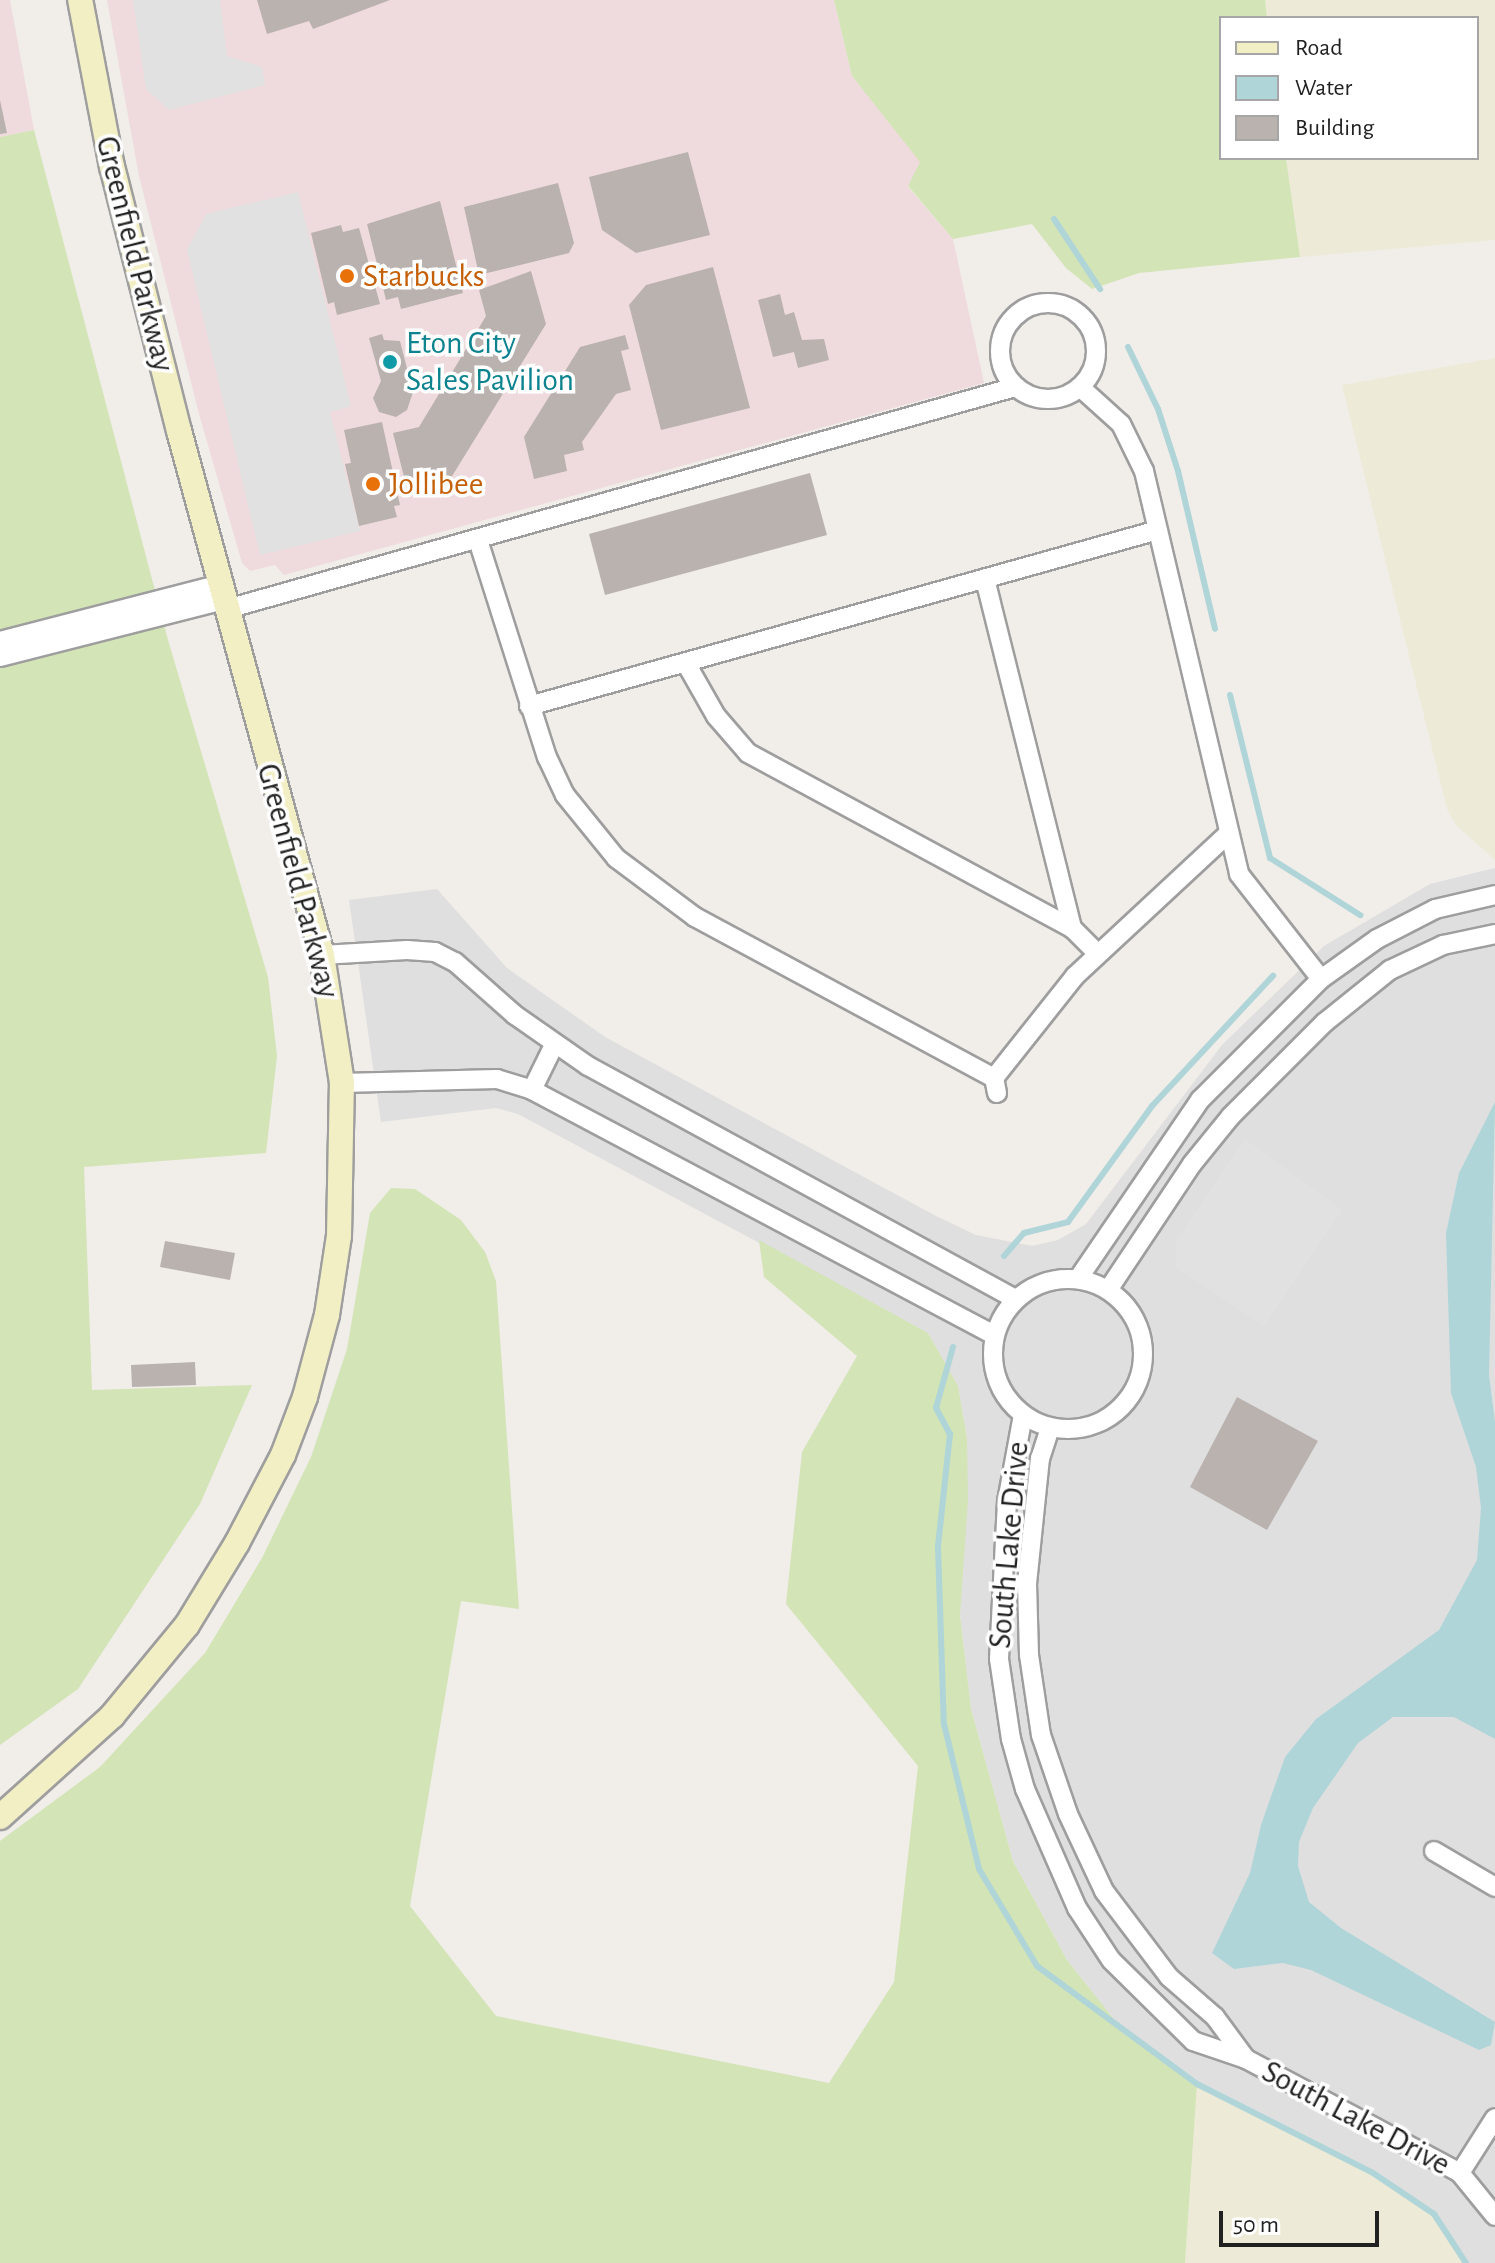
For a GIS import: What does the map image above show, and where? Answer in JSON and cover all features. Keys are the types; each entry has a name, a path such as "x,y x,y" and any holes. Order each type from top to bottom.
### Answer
{"main road":[{"name":"Greenfield Parkway","path":"0,1817 112,1716 187,1625 283,1455 316,1361 337,1249 342,1083 322,955 224,598 112,167 80,0"}],"street":[{"path":"0,657 224,598 478,540 1015,387 1047,399 1080,387 1095,358 1089,326 1059,304 1041,303 1023,309 1001,339 1000,356 1015,387"},
{"path":"1080,387 1129,438 1144,471 1239,874 1321,979"},
{"path":"529,706 687,665 1158,530"},
{"path":"478,540 529,706 565,795 589,828 643,882 695,917 996,1086 1096,952 1228,834"},
{"path":"985,579 1072,928"},
{"path":"0,641 224,598"},
{"path":"687,665 716,716 748,753 1072,928 1096,952"},
{"path":"1078,1279 1200,1100 1321,979 1377,939 1435,909 1495,895"},
{"path":"1108,1290 1210,1143 1324,1023 1390,970 1443,945 1495,934"},
{"path":"322,955 435,952 455,962 554,1045 1016,1299"},
{"path":"532,1090 554,1045"},
{"path":"342,1083 497,1079 532,1090 994,1335"},
{"path":"1056,1279 1078,1279 1108,1290 1124,1303 1139,1332 1143,1352 1133,1391 1105,1419 1086,1427 1050,1428 1023,1415 997,1381 994,1335 1016,1299 1056,1279"},
{"name":"South Lake Drive","path":"1023,1415 1007,1501 999,1625 1004,1702 1025,1789 1077,1908 1111,1960 1193,2041 1246,2059 1460,2173 1495,2216"},
{"name":"South Lake Drive","path":"1050,1428 1040,1458 1027,1583 1029,1655 1041,1735 1068,1814 1104,1891 1169,1977 1215,2017 1246,2059"},
{"path":"1434,1851 1495,1887"},
{"path":"1460,2173 1495,2118"}],"shaded area":[{"path":"0,0 10,0 34,130 0,137"},
{"path":"107,0 834,0 852,76 921,162 908,187 953,239 984,383 284,575 275,565 250,571 242,563 199,414 139,176"},
{"path":"133,0 220,0 227,56 262,67 265,85 169,110 146,89"},
{"path":"1265,0 1495,0 1495,240 1300,257 1286,160 1479,160 1479,16 1267,16"},
{"path":"298,192 351,406 330,412 360,531 260,555 187,250 206,214"},
{"path":"1495,358 1495,860 1456,825 1447,809 1342,385"},
{"path":"1495,868 1495,2263 1466,2263 1434,2214 1373,2173 1197,2084 1125,2033 1067,1960 1013,1861 971,1709 960,1615 967,1438 958,1386 928,1333 518,1114 496,1108 381,1122 349,900 437,889 507,968 605,1037 936,1216 976,1235 1032,1246 1058,1240 1086,1224 1222,1045 1324,946 1430,884"},
{"path":"1245,1139 1342,1210 1264,1326 1175,1267 1176,1241"},
{"path":"1197,2084 1373,2173 1434,2214 1466,2263 1185,2263"}],"green space":[{"path":"834,0 1265,0 1267,16 1219,16 1219,160 1286,160 1300,257 1139,273 1092,289 1066,268 1032,224 953,239 908,186 920,162 852,76"},
{"path":"34,130 168,640 268,977 277,1056 266,1153 84,1167 92,1390 252,1385 200,1504 78,1689 0,1745 0,137"},
{"path":"391,1188 415,1189 461,1220 485,1252 496,1281 519,1609 461,1601 410,1906 496,2016 829,2083 894,1982 918,1766 786,1604 802,1452 857,1356 764,1277 759,1240 928,1333 958,1386 967,1438 968,1500 960,1615 971,1709 1013,1861 1067,1960 1125,2033 1197,2084 1185,2263 0,2263 0,1841 100,1767 205,1653 262,1558 311,1457 347,1349 370,1213"}],"water":[{"path":"1495,1102 1489,1375 1495,1422 1495,1739 1454,1717 1393,1717 1358,1743 1313,1808 1299,1842 1298,1866 1309,1902 1341,1928 1495,2022 1491,2045 1479,2050 1311,1970 1283,1963 1234,1969 1212,1953 1250,1873 1261,1825 1285,1757 1316,1719 1439,1630 1477,1560 1481,1508 1476,1467 1451,1393 1446,1233 1459,1173"}],"building":[{"path":"257,0 390,0 313,29 309,21 267,34"},
{"path":"0,100 7,133 0,134"},
{"path":"688,152 710,235 636,253 602,230 589,177"},
{"path":"558,183 574,243 569,253 479,275 464,207"},
{"path":"440,201 463,293 401,309 398,297 386,300 367,224"},
{"name":"Starbucks","path":"341,225 343,232 359,228 380,304 337,315 334,302 328,304 311,233"},
{"path":"713,267 750,408 661,430 629,305 646,285"},
{"path":"531,271 546,324 449,481 423,488 421,477 405,481 393,433 419,427 486,316 479,290"},
{"path":"780,294 785,315 794,312 802,340 824,339 829,360 798,368 794,352 773,357 758,300"},
{"name":"Eton City Sales Pavilion","path":"382,334 384,340 400,341 413,392 407,410 396,417 379,412 373,398 381,381 369,338"},
{"path":"625,335 629,349 621,351 631,390 616,394 582,442 584,450 564,455 567,471 534,479 524,437 580,347"},
{"name":"Jollibee","path":"382,422 400,505 394,506 397,517 359,526 345,464 351,463 344,430"},
{"path":"810,473 827,535 605,595 589,534"},
{"path":"165,1241 235,1253 230,1280 160,1267"},
{"path":"195,1362 196,1385 132,1387 131,1365"},
{"path":"1237,1397 1318,1441 1267,1530 1190,1487"}],"waterway":[{"path":"1054,219 1100,289"},
{"path":"1128,347 1158,409 1178,471 1215,629"},
{"path":"1230,695 1270,858 1360,915"},
{"path":"1004,1256 1024,1233 1068,1222 1152,1106 1273,976"},
{"path":"953,1347 936,1408 950,1434 938,1547 944,1724 979,1869 1037,1966 1197,2084 1373,2173 1434,2214 1466,2263"}],"place":[{"name":"Starbucks","path":"347,276"},
{"name":"Eton City Sales Pavilion","path":"390,362"},
{"name":"Jollibee","path":"373,484"}]}
